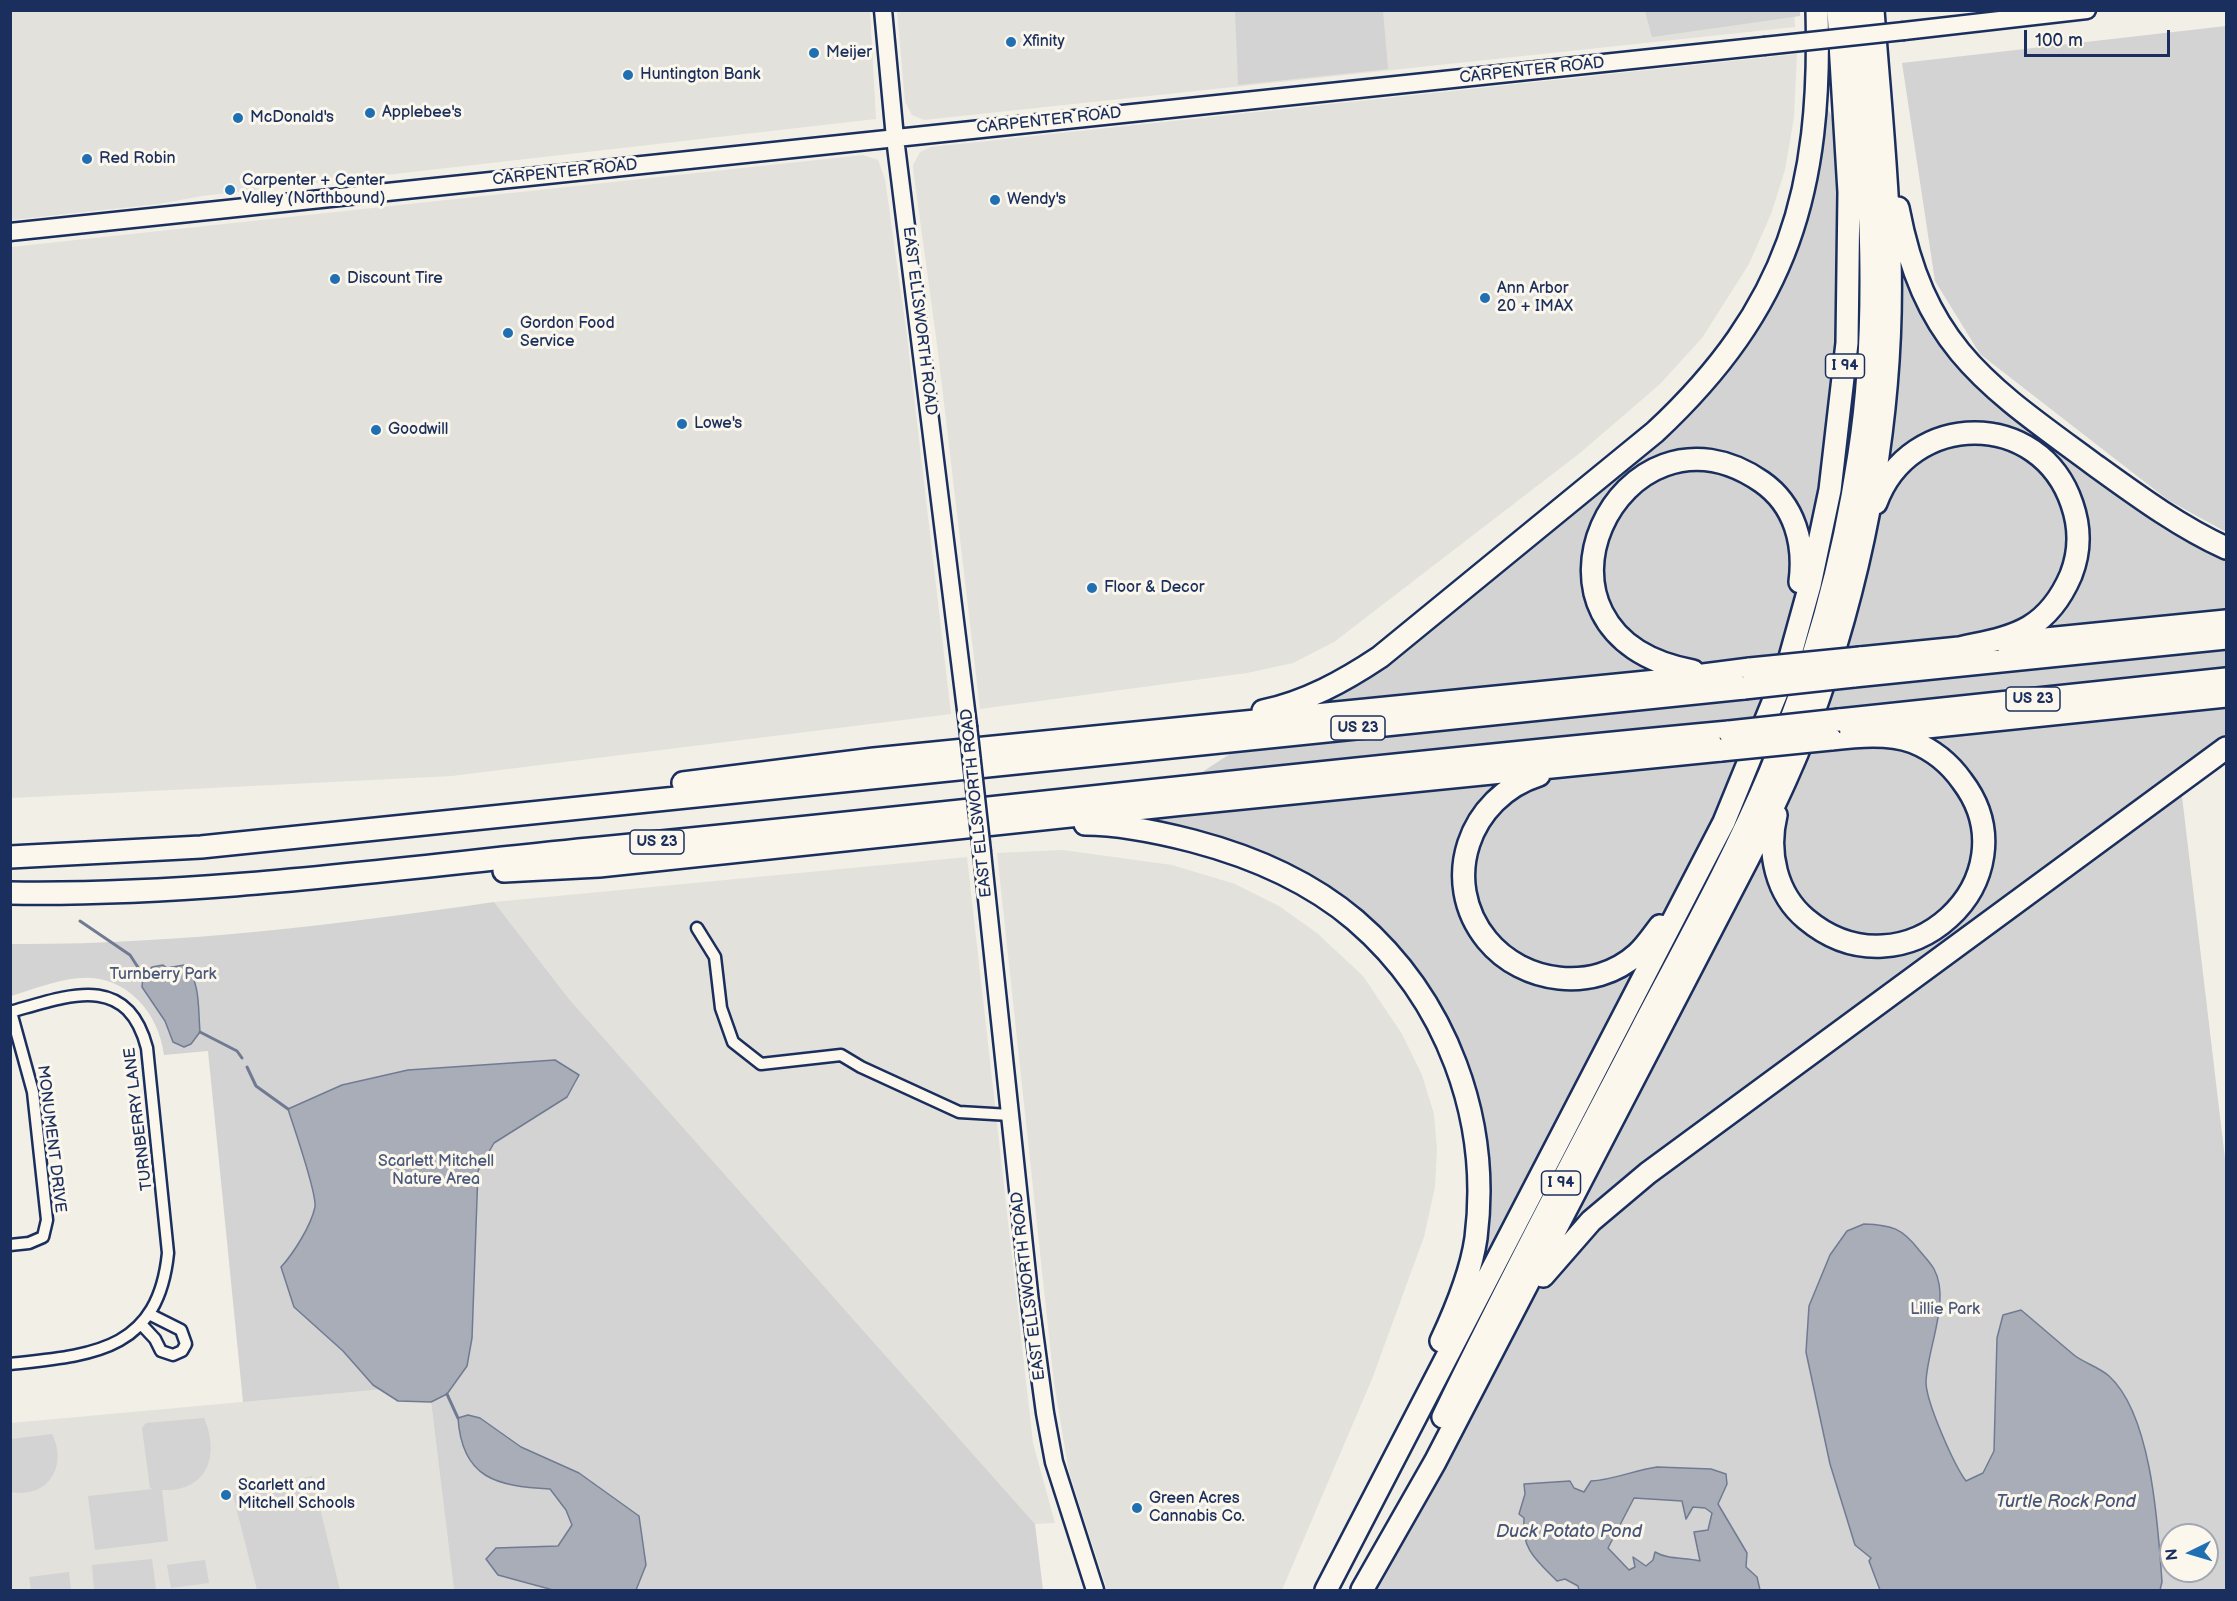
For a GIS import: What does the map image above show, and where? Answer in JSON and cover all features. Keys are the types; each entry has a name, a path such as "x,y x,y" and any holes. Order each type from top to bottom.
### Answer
{"highway":[{"path":"1204,725 1272,710 1344,681 1380,657 1655,432 1688,401 1724,359 1754,314 1776,272 1804,193 1814,144 1817,94 1817,10"},
{"name":"I 94","path":"1326,1590 1689,890 1747,771 1796,636 1830,490 1847,343 1849,192 1838,10"},
{"name":"I 94","path":"1351,1590 1430,1444 1485,1330 1753,809 1798,700 1821,629 1838,565 1860,450 1871,337 1871,216 1856,10"},
{"path":"1362,1590 1435,1462 1784,785 1818,700 1840,630 1865,531 1879,440 1889,326 1890,260 1873,10"},
{"path":"1879,92 1890,137 1897,202 1908,253 1918,285 1937,322 1963,359 1986,383 2018,409 2137,495 2174,520 2226,548"},
{"path":"1857,667 1955,649 2005,637 2029,627 2058,600 2075,565 2078,540 2076,517 2058,475 2042,457 2022,444 1999,435 1977,433 1937,439 1919,448 1899,463 1880,491 1865,531"},
{"path":"1796,636 1793,617 1803,561 1797,530 1782,501 1767,485 1748,472 1703,460 1681,461 1658,468 1638,478 1621,494 1605,516 1593,552 1595,591 1602,611 1615,633 1631,647 1649,659 1670,667 1747,679 1857,667 2226,638"},
{"path":"1955,649 2226,621"},
{"path":"436,823 522,804 874,759 1718,673"},
{"name":"US 23","path":"10,857 201,848 1747,679"},
{"name":"US 23","path":"1841,732 2226,679"},
{"path":"375,870 435,874 599,866 1577,764 1725,741 1900,729 2226,696"},
{"path":"1784,785 1774,824 1774,867 1784,892 1799,914 1836,939 1860,947 1901,945 1936,929 1966,899 1976,880 1982,857 1977,807 1967,787 1954,770 1924,747 1899,739 1841,732"},
{"name":"US 23","path":"10,893 136,892 940,815 1437,760 1725,741"},
{"path":"1505,1328 1568,1245 1591,1221 1648,1173 2226,748"},
{"path":"1577,764 1531,777 1510,786 1490,804 1474,828 1467,849 1464,874 1474,920 1487,940 1509,960 1532,973 1557,979 1580,979 1604,974 1638,954 1689,890"},
{"path":"1019,822 1093,824 1166,834 1218,848 1278,872 1322,896 1355,920 1379,944 1416,988 1446,1037 1464,1085 1476,1134 1479,1185 1476,1239 1465,1284 1396,1434 1378,1489"}],"main road":[{"name":"EAST ELLSWORTH ROAD","path":"884,10 895,138 968,726 1045,1413 1054,1462 1095,1590"},
{"name":"CARPENTER ROAD","path":"10,232 2087,10"}],"street":[{"path":"697,928 715,957 721,1008 733,1042 761,1064 841,1055 861,1067 959,1112 1010,1115"},
{"name":"TURNBERRY LANE","path":"10,1364 96,1353 114,1345 141,1324 149,1314 160,1293 168,1252 147,1048 143,1031 131,1012 116,1000 96,994 78,993 11,1012"},
{"name":"MONUMENT DRIVE","path":"10,1245 37,1241 43,1237 47,1220 33,1092 11,1012"},
{"path":"141,1324 155,1339 160,1351 173,1355 182,1352 186,1344 181,1330 149,1314"}],"shaded area":[{"path":"1794,10 1795,27 924,120 912,115 905,102 897,11"},
{"path":"10,11 870,11 876,119 11,220"},
{"path":"1797,54 1794,117 1785,170 1771,214 1749,264 1702,338 1660,384 1580,453 1334,642 1293,663 1247,673 980,709 937,344 914,176 913,165 920,152 931,147"},
{"path":"863,155 878,160 885,179 907,336 951,714 452,776 11,798 11,247"},
{"path":"1063,850 1172,865 1235,884 1279,906 1317,933 1363,976 1402,1034 1422,1075 1434,1114 1437,1149 1435,1187 1424,1237 1372,1379 1282,1590 1107,1590 1069,1472 1054,1383 997,853"},
{"path":"967,857 1033,1443 1055,1523 1035,1524 569,999 494,902"},
{"name":"Scarlett and Mitchell Schools","path":"429,1385 454,1590 11,1590 11,1423"}],"green space":[{"path":"1235,11 1383,11 1388,69 1238,85"},
{"path":"1645,11 1800,11 1800,16 1652,37"},
{"path":"2226,26 2226,532 2168,500 1980,354 1935,281 1902,63"},
{"path":"1828,109 1898,250 1915,297 1965,374 2164,521 2226,555 2226,740 1561,1243 1470,1295 1485,1228 1486,1137 1460,1045 1403,954 1325,889 1129,820 1300,708 1378,669 1743,347 1803,230"},
{"name":"Lillie Park","path":"2181,788 2226,1167 2226,1590 1368,1590 1530,1300 1600,1220"},
{"name":"Scarlett Mitchell Nature Area","path":"494,902 569,999 1035,1524 1043,1590 454,1590 429,1385 243,1402 208,1051 164,1055 161,1040 148,1012 123,988 108,981 77,978 44,985 11,996 11,944 132,941 253,932"},
{"path":"204,1418 211,1445 206,1469 200,1478 190,1485 178,1489 162,1490 168,1541 95,1550 88,1496 153,1489 150,1488 142,1428 146,1423"},
{"path":"52,1434 58,1458 51,1478 35,1490 24,1493 11,1492 11,1439"},
{"path":"312,1476 340,1590 257,1590 233,1495"},
{"path":"152,1559 156,1590 94,1590 92,1565"},
{"path":"205,1560 209,1583 171,1588 167,1565"},
{"path":"69,1572 71,1590 31,1590 29,1577"}],"water":[{"path":"163,965 167,968 184,965 196,987 200,1032 191,1044 184,1047 173,1042 165,1021 142,987 143,975 152,967"},
{"path":"555,1060 579,1075 567,1097 494,1143 478,1171 472,1338 467,1366 447,1394 431,1402 398,1401 373,1385 343,1351 294,1307 281,1267 310,1223 315,1199 288,1109 342,1085 408,1070"},
{"name":"Turtle Rock Pond","path":"1864,1224 1896,1229 1913,1243 1934,1269 1939,1281 1940,1295 1937,1325 1927,1369 1927,1391 1942,1433 1966,1481 1983,1473 1994,1451 1997,1338 2003,1315 2021,1310 2074,1355 2109,1376 2123,1394 2135,1417 2144,1444 2155,1503 2159,1544 2159,1583 2162,1583 2160,1590 1880,1590 1869,1561 1871,1558 1855,1545 1830,1464 1806,1352 1809,1306 1830,1255 1847,1231"},
{"path":"468,1415 480,1418 521,1447 579,1473 639,1516 646,1565 636,1590 553,1590 498,1575 486,1559 496,1548 558,1546 572,1525 566,1510 550,1489 531,1488 499,1481 486,1475 475,1466 461,1438 458,1418"},
{"name":"Duck Potato Pond","path":"1649,1468 1711,1469 1726,1474 1727,1484 1718,1504 1747,1553 1746,1567 1757,1577 1760,1590 1579,1590 1578,1586 1565,1579 1557,1581 1537,1560 1528,1546 1525,1538 1524,1518 1519,1514 1525,1494 1524,1484 1570,1481 1574,1488 1584,1492 1591,1481","holes":["1634,1498 1682,1501 1686,1519 1693,1507 1705,1508 1712,1513 1708,1530 1694,1532 1700,1561 1655,1552 1653,1560 1646,1566 1633,1557 1635,1567 1629,1570 1608,1548"]}],"waterway":[{"path":"80,921 130,955 143,975"},
{"path":"200,1032 237,1051 242,1058"},
{"path":"247,1067 256,1086 288,1109"},
{"path":"447,1394 458,1418"}],"place":[{"name":"Xfinity","path":"1011,42"},
{"name":"Meijer","path":"814,53"},
{"name":"Huntington Bank","path":"628,75"},
{"name":"Applebee's","path":"370,113"},
{"name":"McDonald's","path":"238,118"},
{"name":"Red Robin","path":"87,159"},
{"name":"Carpenter + Center Valley (Northbound)","path":"230,190"},
{"name":"Wendy's","path":"995,200"},
{"name":"Discount Tire","path":"335,279"},
{"name":"Ann Arbor 20 + IMAX","path":"1485,298"},
{"name":"Gordon Food Service","path":"508,333"},
{"name":"Lowe's","path":"682,424"},
{"name":"Goodwill","path":"376,430"},
{"name":"Floor & Decor","path":"1092,588"},
{"name":"Scarlett and Mitchell Schools","path":"226,1495"},
{"name":"Green Acres Cannabis Co.","path":"1137,1508"}],"park label":[{"name":"Turnberry Park","path":"163,975"}]}
